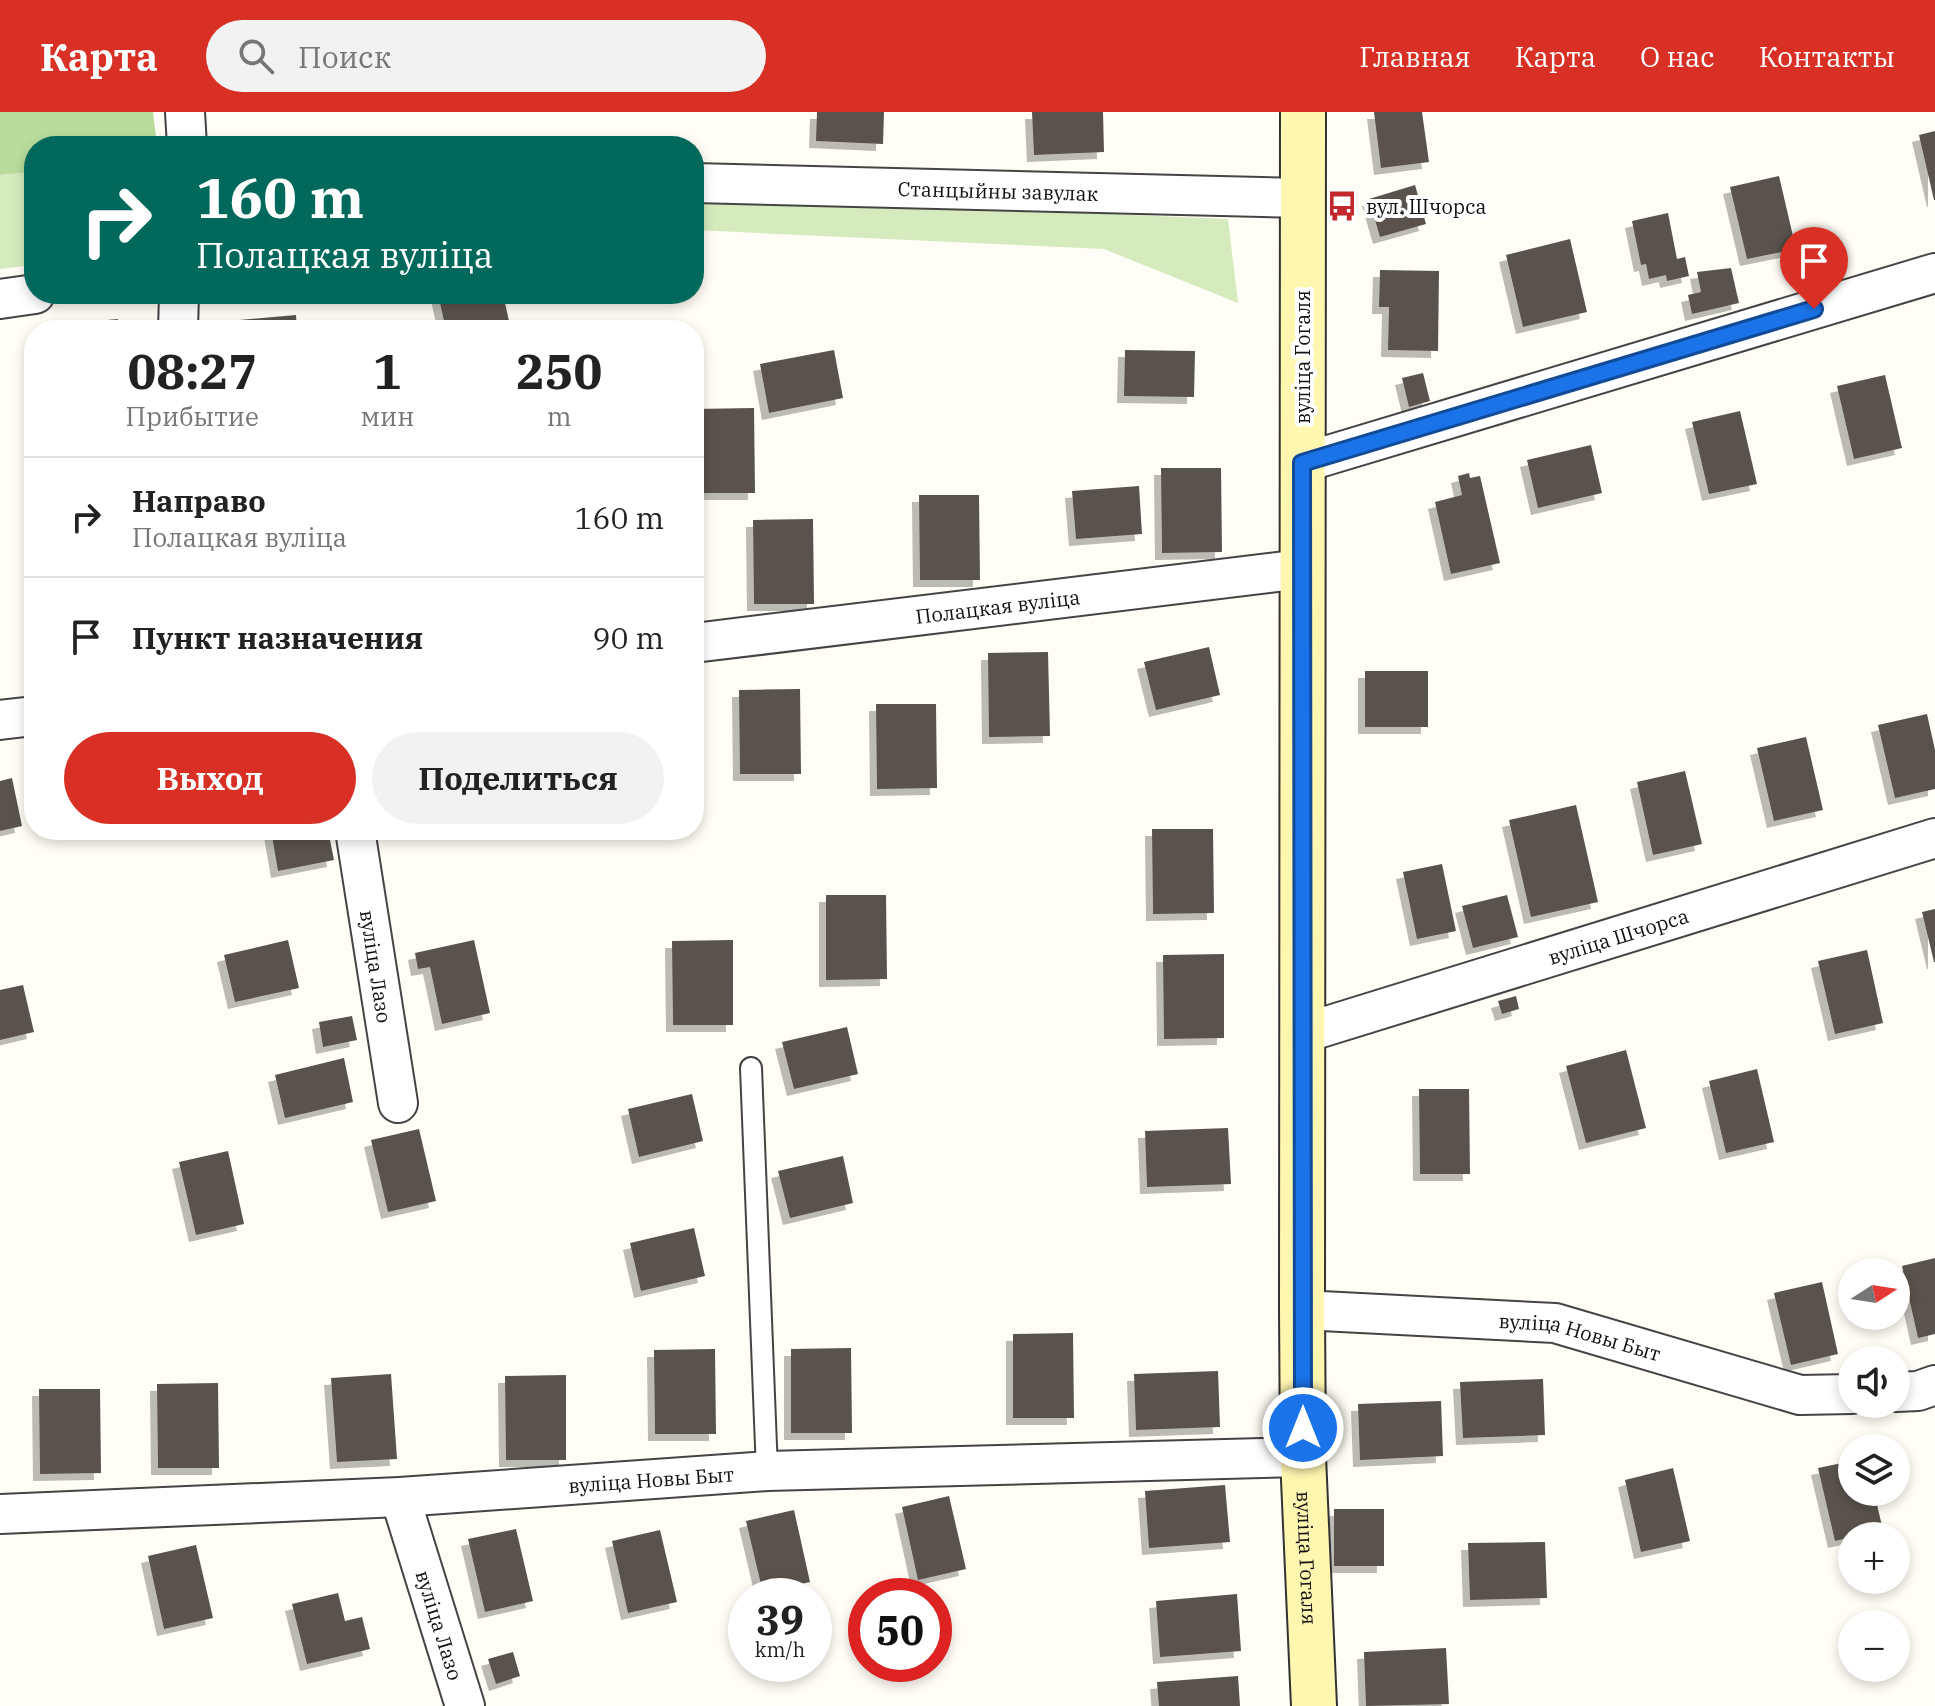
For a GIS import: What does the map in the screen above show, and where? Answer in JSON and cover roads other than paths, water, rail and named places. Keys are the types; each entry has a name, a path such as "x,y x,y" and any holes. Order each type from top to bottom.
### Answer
{"main road":[{"name":"вуліца Гогаля","path":"1303,112 1303,1457 1314,1706"}],"street":[{"path":"185,112 186,136"},
{"name":"Станцыйны завулак","path":"704,183 1302,198"},
{"path":"1302,463 1935,273"},
{"path":"0,299 24,296"},
{"name":"Полацкая вуліца","path":"704,642 1302,569"},
{"path":"0,720 24,717"},
{"name":"вуліца Шчорса","path":"1301,1034 1935,838"},
{"name":"вуліца Лазо","path":"357,840 398,1103"},
{"name":"вуліца Новы Быт","path":"1302,1310 1555,1323 1800,1395 1838,1394"},
{"path":"1910,1391 1935,1385"},
{"name":"вуліца Новы Быт","path":"0,1514 400,1497 767,1471 1303,1457"},
{"name":"вуліца Лазо","path":"400,1497 465,1706"}],"lane":[{"path":"751,1068 767,1471"}],"place":[{"name":"вул. Шчорса","path":"1342,206"}]}
